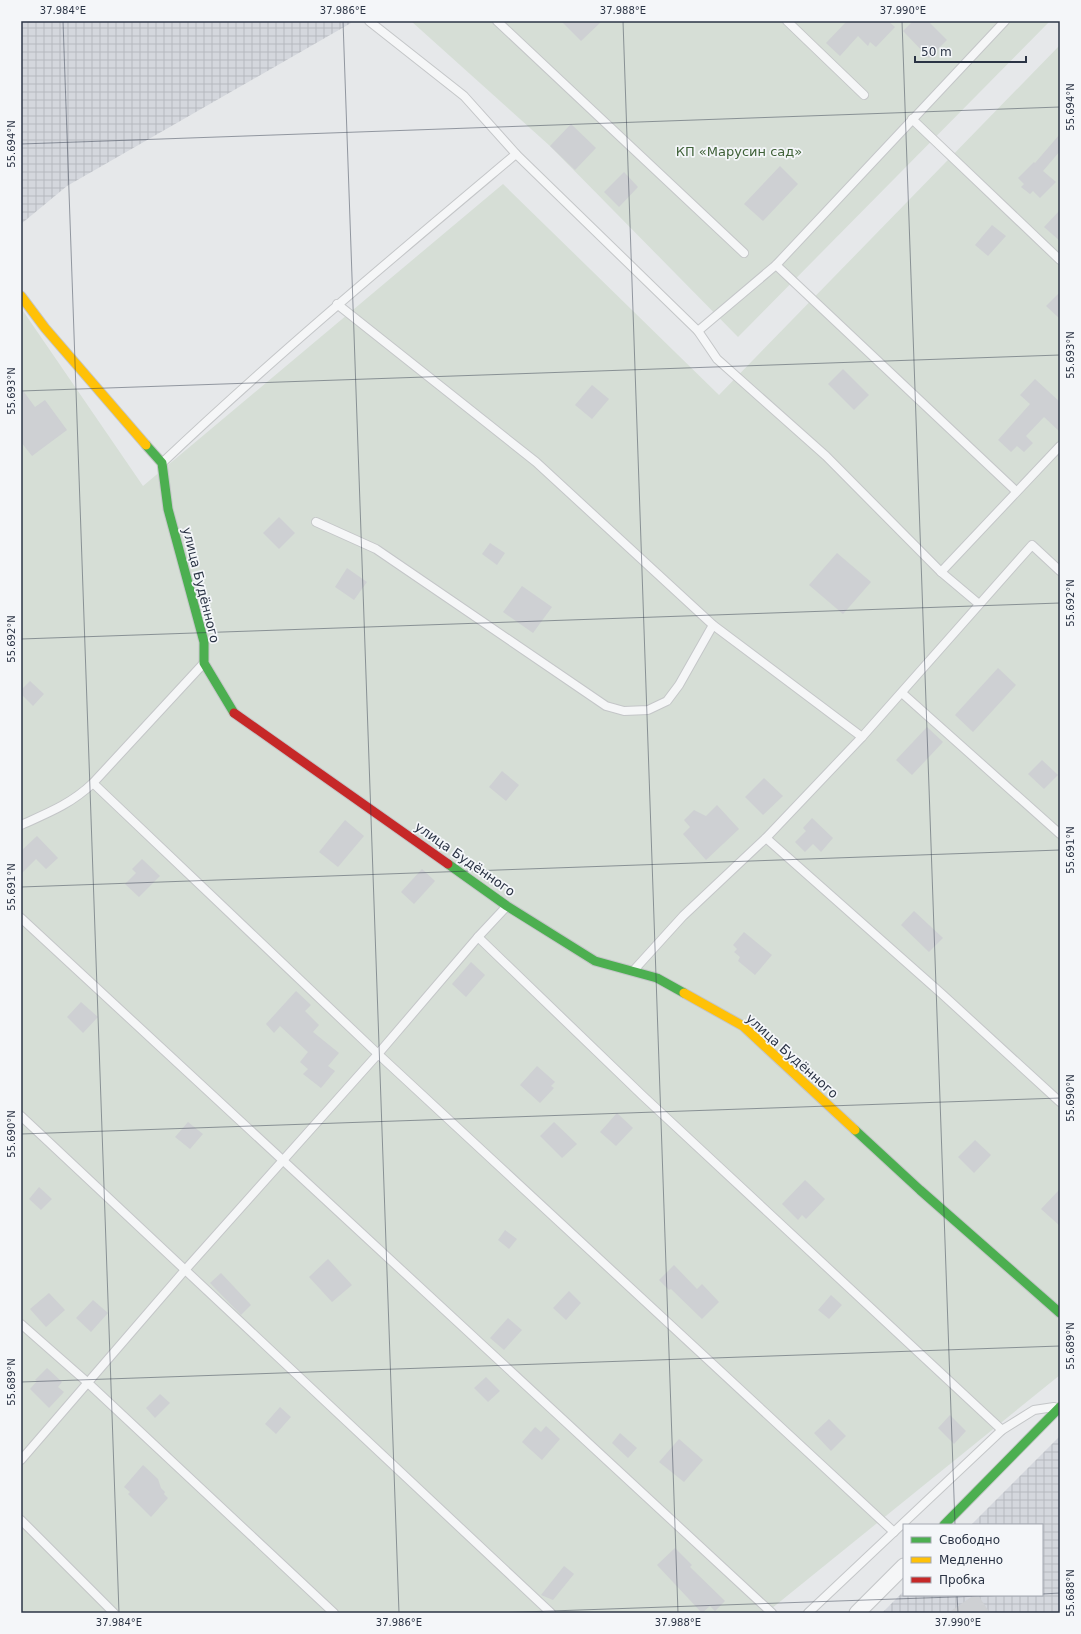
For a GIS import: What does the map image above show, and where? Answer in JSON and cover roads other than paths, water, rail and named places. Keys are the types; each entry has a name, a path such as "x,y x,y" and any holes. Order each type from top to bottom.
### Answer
{"street":[{"path":"21,296 45,328 162,463"},
{"name":"улица Будённого","path":"162,463 168,509 204,642 204,662 235,714 269,736 507,906 595,961 657,978 743,1026 920,1190 1060,1313"},
{"path":"945,1524 1060,1407"},
{"path":"857,1613 903,1567"}],"lane":[{"path":"369,21 464,96 516,154 698,331 717,359 826,456 941,572 979,604"},
{"path":"497,21 744,253"},
{"path":"787,21 864,95"},
{"path":"698,331 776,265 1005,21"},
{"path":"912,119 1060,260"},
{"path":"162,463 222,406 337,304 516,154"},
{"path":"776,265 1016,491"},
{"path":"337,304 536,462 713,626 862,737"},
{"path":"941,572 1060,446"},
{"path":"316,522 376,549 606,706 624,711 648,710 667,701 679,685 713,626"},
{"path":"634,971 683,916 766,838 862,737 1032,546 1060,571"},
{"path":"21,825 79,797 204,662"},
{"path":"902,693 1060,834"},
{"path":"93,783 378,1054 894,1532"},
{"path":"766,838 942,994 1060,1102"},
{"path":"21,1460 185,1270 378,1054 478,937 507,906"},
{"path":"21,918 772,1613"},
{"path":"478,937 643,1096 1002,1430"},
{"path":"21,1116 552,1613"},
{"path":"21,1324 87,1382 334,1613"},
{"path":"808,1613 1002,1430 1034,1410 1060,1407"},
{"path":"21,1520 114,1613"}],"park label":[{"name":"КП «Марусин сад»","path":"739,151"}]}
